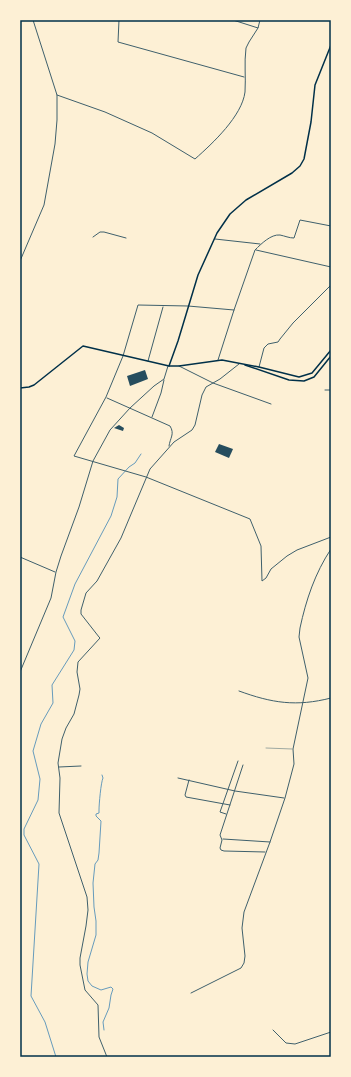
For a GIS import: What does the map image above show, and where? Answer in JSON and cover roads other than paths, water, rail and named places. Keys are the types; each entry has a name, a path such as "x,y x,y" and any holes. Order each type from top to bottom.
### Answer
{"main road":[{"path":"169,366 198,275 214,238 230,214 246,200 292,174 300,166 304,159 311,122 315,85 331,45"},
{"path":"20,388 34,385 81,346 169,366 179,366 218,360 240,363 299,377 312,373 331,350"},
{"path":"244,364 247,367 296,382 302,382 314,376 331,356"}],"street":[{"path":"20,261 44,205 56,144 57,95 33,20"},
{"path":"119,20 118,42 244,77"},
{"path":"233,20 258,28"},
{"path":"57,95 105,112 152,133 195,158 216,140 240,109 245,92 244,77 246,48 258,28 260,20"},
{"path":"218,360 255,250 260,244 276,235 292,239 294,238 300,220 331,226"},
{"path":"93,237 100,232 104,232 126,238"},
{"path":"214,238 260,244"},
{"path":"255,250 331,266"},
{"path":"259,367 264,348 268,344 278,342 293,323 331,285"},
{"path":"234,310 188,306 138,305 123,356 106,398 74,456 146,477 250,519 261,546 262,581 266,578 271,569 287,556 297,550 331,537"},
{"path":"148,361 163,306"},
{"path":"107,1057 99,1037 98,1005 85,990 81,971 80,958 88,910 87,897 59,813 59,754 62,739 74,714 79,695 80,689 77,672 78,662 100,638 81,614 81,610 86,593 97,581 121,538 150,469 178,438 192,430 195,425 202,395 206,387 240,363"},
{"path":"152,417 169,366"},
{"path":"179,366 213,383 271,404"},
{"path":"20,672 51,598 60,556 80,508 93,461 110,430 130,408 164,379"},
{"path":"325,390 331,390"},
{"path":"106,398 170,426 172,436 169,447"},
{"path":"191,993 243,966 245,949 242,933 243,918 285,798 294,764 293,749 308,678 300,642 300,628 317,574 322,562 331,549"},
{"path":"20,557 56,572"},
{"path":"239,691 262,699 280,703 303,703 331,698"},
{"path":"227,814 220,812 238,761"},
{"path":"243,765 220,835 222,839 220,848 222,851 266,852"},
{"path":"59,766 81,766"},
{"path":"178,778 235,791 285,798"},
{"path":"189,780 184,794 185,796 230,805"},
{"path":"222,839 270,842"},
{"path":"273,1030 286,1043 295,1044 331,1032"}],"lane":[{"path":"266,748 293,749"}],"waterway":[{"path":"56,1057 45,1022 31,996 39,864 24,835 24,829 38,800 40,779 33,751 41,724 53,703 52,685 74,650 75,641 63,617 75,584 111,516 117,497 118,479 135,463 141,454"},
{"path":"102,775 103,778 100,793 99,813 96,814 101,821 99,853 98,860 95,864 93,883 96,935 88,962 87,974 88,981 92,986 101,990 111,987 113,989 109,1008 103,1022 104,1030"}]}
